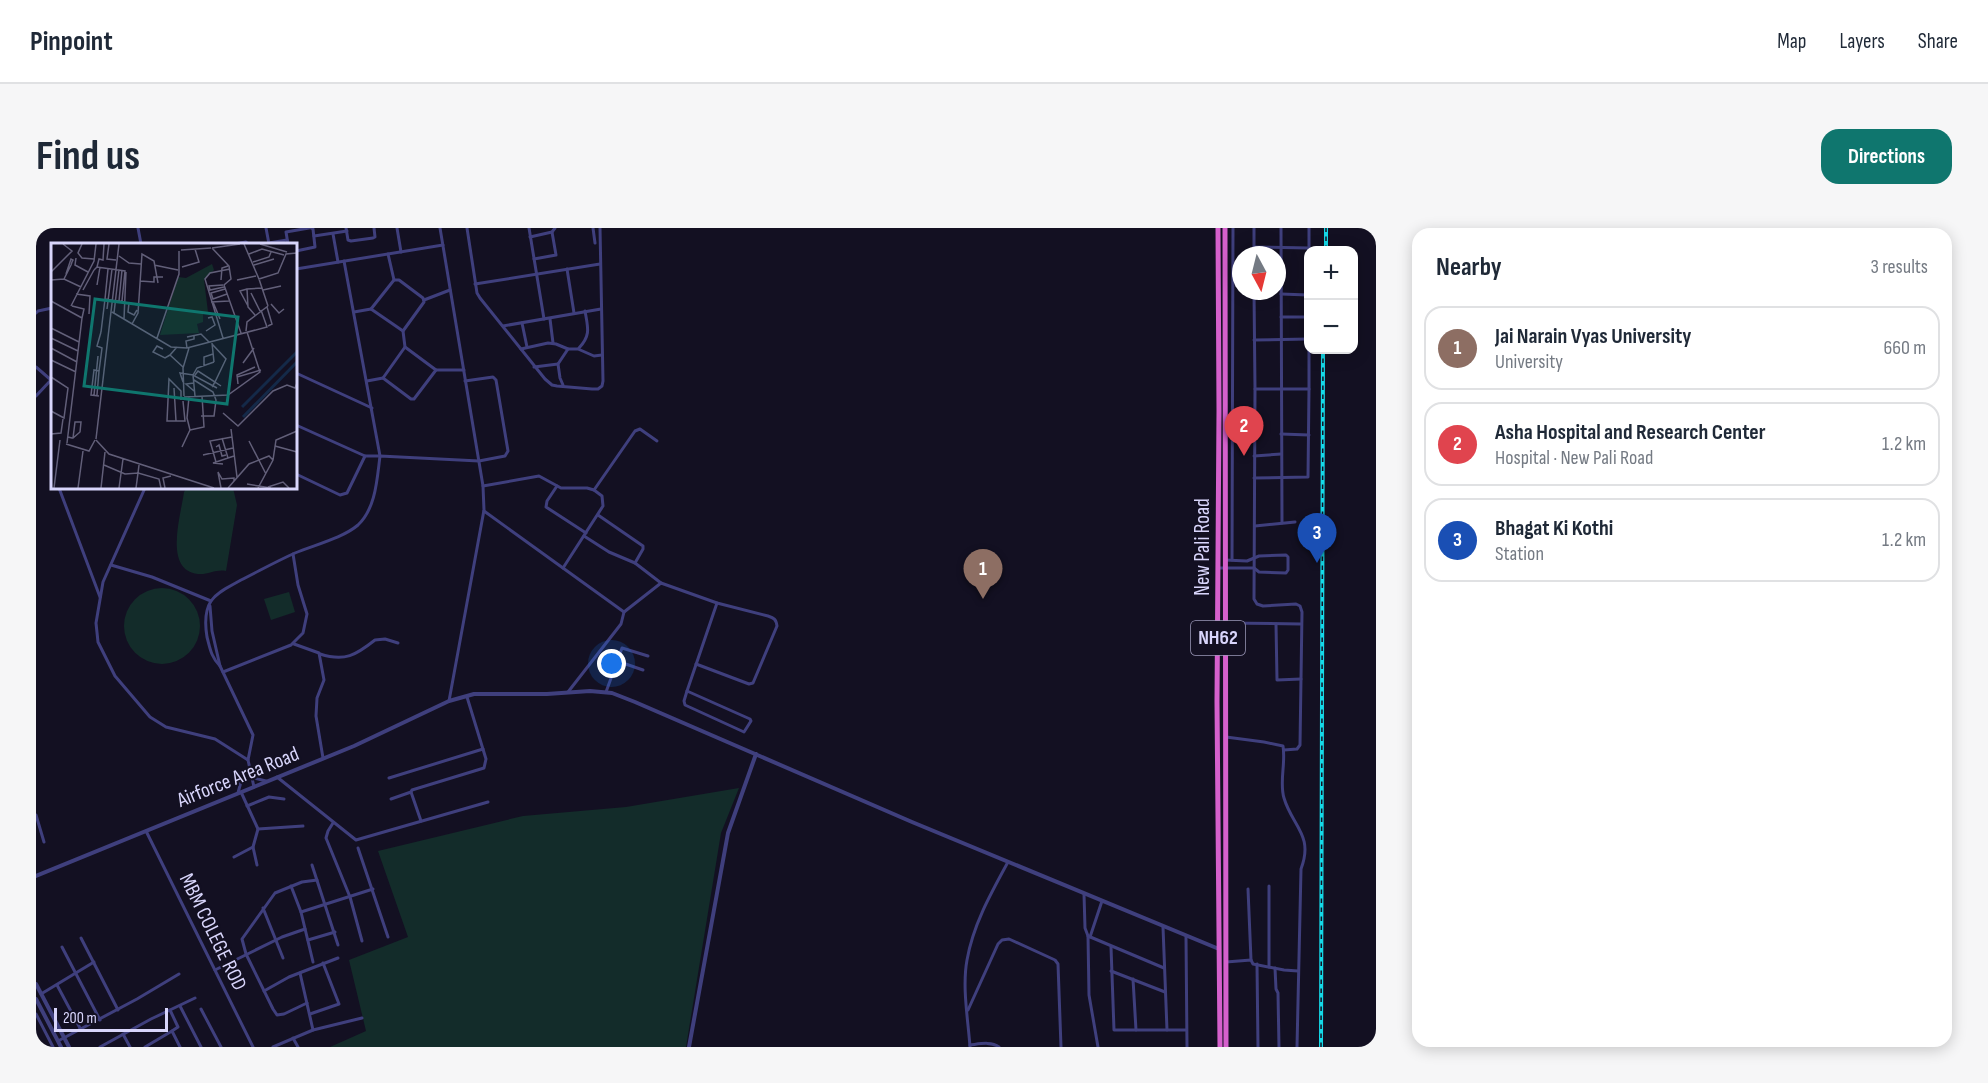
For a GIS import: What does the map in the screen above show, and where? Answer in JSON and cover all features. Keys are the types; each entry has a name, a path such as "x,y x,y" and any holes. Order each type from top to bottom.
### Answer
{"highway":[{"name":"New Pali Road","path":"1218,228 1221,560 1217,702 1220,1047"},
{"name":"New Pali Road","path":"1221,560 1225,228"},
{"name":"New Pali Road","path":"1221,568 1224,623 1226,1047"}],"street":[{"path":"138,228 141,243"},
{"path":"266,228 269,243"},
{"path":"287,242 288,231 310,228 316,245 314,248 297,251"},
{"path":"314,236 346,230 348,240 354,241 374,238 374,228"},
{"path":"397,228 401,252"},
{"path":"440,228 483,486 484,510 449,701"},
{"path":"467,228 475,284 480,298 534,367 552,385 598,389 602,386 603,381 600,228"},
{"path":"529,228 544,319"},
{"path":"530,237 552,232 555,228"},
{"path":"594,228 595,243"},
{"path":"1232,560 1233,228"},
{"path":"1254,228 1254,246"},
{"path":"1281,228 1281,246"},
{"path":"1308,246 1309,228"},
{"path":"534,259 556,255 552,232"},
{"path":"333,234 338,262"},
{"path":"297,269 443,245"},
{"path":"1286,248 1304,250"},
{"path":"388,254 394,280"},
{"path":"254,787 248,769 253,735 220,666 212,655 206,632 206,615 211,602 228,588 294,554 345,532 360,523 371,504 376,489 380,456 344,261"},
{"path":"475,284 600,264"},
{"path":"567,269 574,313"},
{"path":"394,280 399,280 423,300"},
{"path":"354,312 371,309 394,280"},
{"path":"367,381 383,378 405,347 403,331 423,300 450,290"},
{"path":"1286,294 1304,295"},
{"path":"1254,300 1254,599 1257,604 1263,606 1296,604 1300,606 1302,612 1300,745 1297,749 1284,750"},
{"path":"1281,300 1282,523"},
{"path":"36,313 51,308"},
{"path":"371,309 403,331"},
{"path":"503,326 601,309"},
{"path":"578,349 588,335 585,311"},
{"path":"1281,317 1304,317"},
{"path":"550,318 554,344"},
{"path":"522,323 527,347"},
{"path":"1254,340 1304,339"},
{"path":"520,349 548,343 568,349 578,349 592,355 602,355"},
{"path":"405,347 436,370 464,370"},
{"path":"564,386 558,364 568,349"},
{"path":"1254,478 1308,477 1309,354"},
{"path":"534,367 558,364"},
{"path":"36,367 51,380 36,396"},
{"path":"383,378 414,399 436,370"},
{"path":"297,373 372,408"},
{"path":"297,425 364,456 479,461 505,456 508,451 496,380 493,377 465,381"},
{"path":"1254,389 1309,388"},
{"path":"594,490 635,431 640,429 657,441"},
{"path":"1281,434 1309,435"},
{"path":"1254,456 1281,454"},
{"path":"297,474 340,495 347,493 364,456"},
{"path":"483,486 539,476 557,486 594,490 604,500 598,515 563,568"},
{"path":"557,486 546,507 609,552 635,563 661,583 717,603 774,618 777,626 753,683 749,684 696,664"},
{"path":"59,489 100,599"},
{"path":"144,489 104,582 96,623 98,642 115,676 150,717 166,727 215,739 248,760"},
{"path":"484,510 624,612"},
{"path":"598,515 643,546 644,549 635,563"},
{"path":"1254,526 1295,522"},
{"path":"222,672 294,644 303,633 307,614 298,585 294,554"},
{"path":"1221,560 1247,561 1259,556 1286,555 1288,557 1286,573 1259,572 1254,568 1221,568"},
{"path":"111,565 152,577 211,602"},
{"path":"568,692 621,624 624,612 661,583"},
{"path":"687,691 750,718 752,721 744,732 685,705 687,691 717,603"},
{"path":"1224,623 1301,624"},
{"path":"1276,624 1276,677 1280,681 1300,679"},
{"path":"294,644 330,656 348,657 363,651 375,640 385,639 398,643"},
{"path":"606,692 623,647 648,656"},
{"path":"319,653 324,680 318,698 316,716 323,759"},
{"path":"617,661 643,670"},
{"name":"Airforce Area Road","path":"36,876 323,759 449,701 482,694 606,692 635,702 1186,937 1220,949"},
{"path":"391,799 411,792 415,788 484,768 486,759 467,697"},
{"path":"1224,737 1279,744 1284,750 1284,800 1303,837 1305,848 1305,860 1301,869 1297,1047"},
{"path":"388,778 483,749"},
{"path":"689,1047 726,842 756,754"},
{"path":"248,769 242,778 239,793 258,829 253,847 257,865"},
{"path":"250,777 267,782"},
{"path":"277,777 356,840 488,802"},
{"path":"411,792 421,821"},
{"path":"247,806 269,797 284,799"},
{"path":"36,815 44,842"},
{"path":"333,823 326,838 350,897 362,941"},
{"path":"258,829 303,826"},
{"name":"MBM COLEGE ROD","path":"147,831 253,1047"},
{"path":"234,857 253,847"},
{"path":"358,848 388,937"},
{"path":"999,1047 990,1043 970,1046 966,971 971,942 992,892 1008,862"},
{"path":"312,865 338,945"},
{"path":"307,1003 278,1015 246,954 242,939 275,893 302,882 317,880"},
{"path":"291,886 301,912 313,962"},
{"path":"1269,886 1269,967"},
{"path":"301,912 373,889"},
{"path":"1248,889 1252,963 1298,971"},
{"path":"1084,894 1084,921 1089,937 1089,995 1098,1047"},
{"path":"1089,937 1102,901"},
{"path":"263,908 283,958"},
{"path":"1163,927 1167,1030"},
{"path":"214,970 276,939 305,929"},
{"path":"308,940 335,932"},
{"path":"1089,937 1164,968"},
{"path":"1186,937 1187,1047"},
{"path":"81,938 118,1010"},
{"path":"968,1010 998,944 1008,939 1055,960 1058,964 1061,1047"},
{"path":"1111,946 1113,1027 1117,1030 1186,1030"},
{"path":"62,947 100,1020"},
{"path":"264,991 338,958"},
{"path":"1226,962 1251,960"},
{"path":"41,994 94,962"},
{"path":"310,1014 339,1004 323,963"},
{"path":"1257,964 1258,1047"},
{"path":"1275,968 1279,1047"},
{"path":"1111,971 1165,992"},
{"path":"300,973 313,1030"},
{"path":"58,1041 100,1020 179,974"},
{"path":"1133,979 1136,1030"},
{"path":"36,984 69,1047"},
{"path":"57,985 81,1030"},
{"path":"103,1046 195,998"},
{"path":"36,999 61,1047"},
{"path":"179,1006 201,1047"},
{"path":"201,1009 221,1047"},
{"path":"145,1047 178,1027 170,1010"},
{"path":"36,1014 53,1047"},
{"path":"273,1047 313,1030 362,1018"},
{"path":"172,1031 180,1047"},
{"path":"123,1034 130,1047"},
{"path":"293,1038 298,1047"}],"green space":[{"path":"186,489 233,489 237,505 226,571 198,574 187,570 181,563 177,552 177,540"},
{"path":"162,588 177,591 189,599 197,611 200,626 197,641 189,653 177,661 162,664 147,661 135,653 127,641 124,626 127,611 135,599 147,591"},
{"path":"289,592 295,612 271,620 264,599"},
{"path":"739,788 721,833 686,1047 330,1047 366,1031 349,960 408,937 378,851 523,816 626,807"}],"railway":[{"path":"1326,228 1326,246"},
{"path":"1321,1047 1323,354"}],"place":[{"name":"Asha Hospital and Research Center","path":"1244,456"},
{"name":"Bhagat Ki Kothi","path":"1317,563"},
{"name":"Jai Narain Vyas University","path":"983,599"}]}
